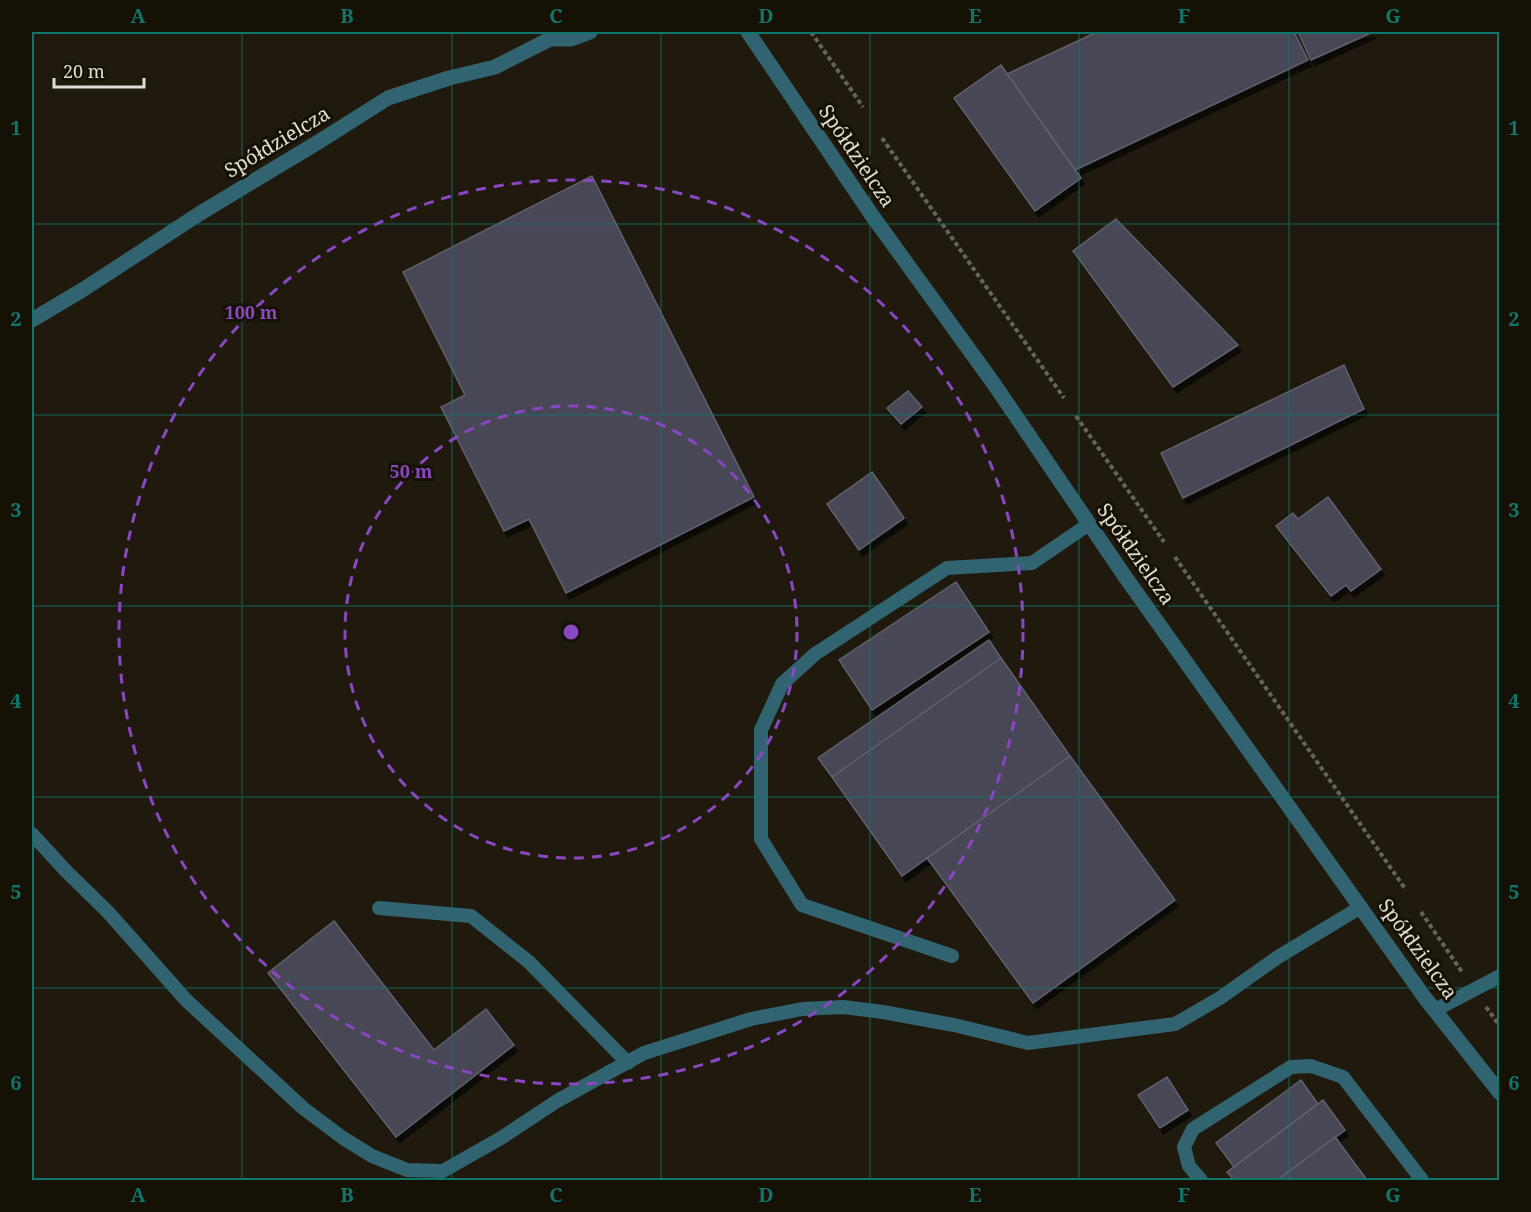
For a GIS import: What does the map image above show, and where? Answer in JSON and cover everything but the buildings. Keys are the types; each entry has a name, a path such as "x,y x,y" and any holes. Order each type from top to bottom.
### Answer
{"street":[{"path":"553,35 571,39 590,32"},
{"name":"Spółdzielcza","path":"748,32 871,214 994,384 1089,524 1435,1010 1500,1093"},
{"name":"Spółdzielcza","path":"32,320 388,98 449,78 495,67 553,35"}],"lane":[{"path":"952,956 802,905 760,838 760,730 782,684 814,654 947,568 1032,564 1089,524"},
{"path":"32,834 108,912 186,1000 303,1108 372,1156 407,1170 440,1176 557,1101 644,1053 751,1019 802,1009 843,1008 883,1012 954,1025 1028,1043 1175,1024 1220,998 1278,957 1361,907"},
{"path":"379,908 471,916 529,962 628,1063"},
{"path":"1435,1010 1500,976"},
{"path":"1202,1180 1189,1166 1184,1147 1193,1129 1291,1066 1311,1066 1343,1077 1422,1180"}],"path":[{"path":"811,32 863,107"},
{"path":"882,138 1064,398"},
{"path":"1076,416 1164,542"},
{"path":"1175,557 1406,890"},
{"path":"1421,912 1462,972"},
{"path":"1482,1001 1500,1026"}]}
